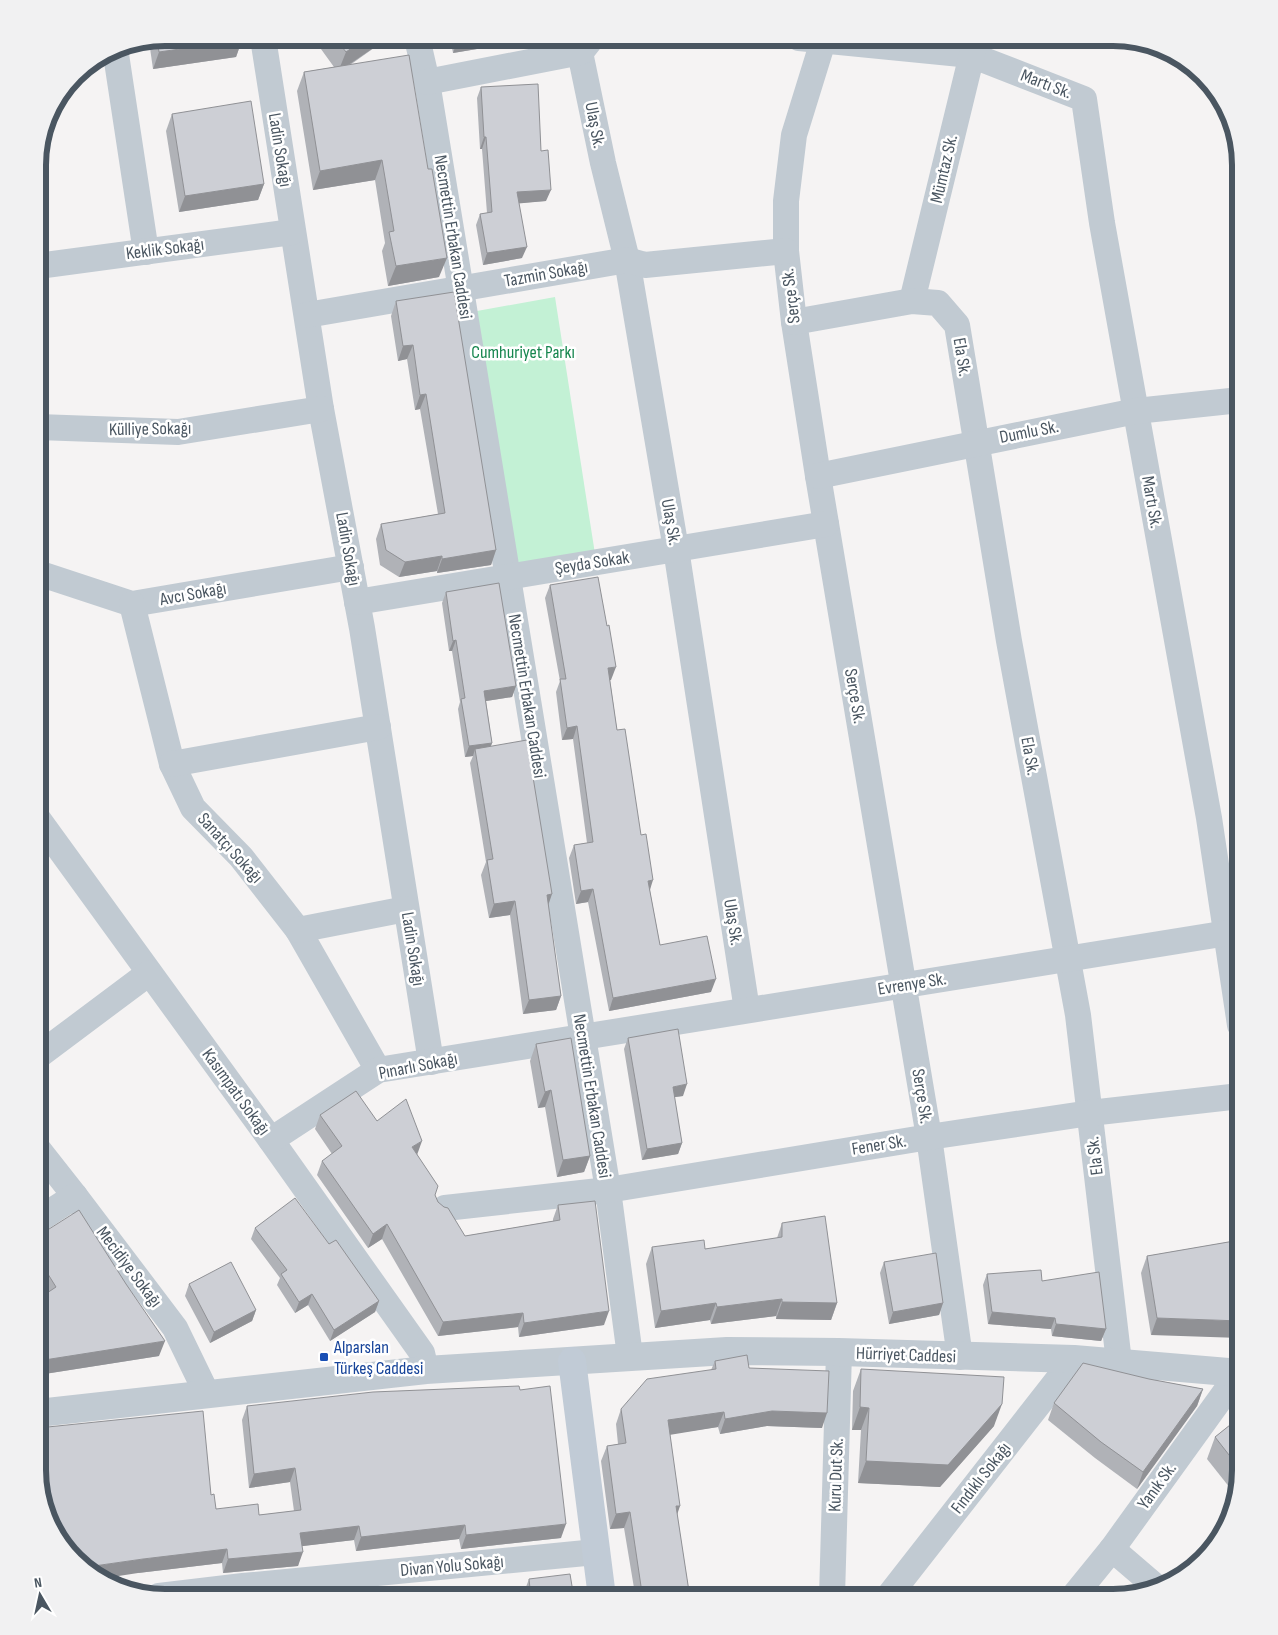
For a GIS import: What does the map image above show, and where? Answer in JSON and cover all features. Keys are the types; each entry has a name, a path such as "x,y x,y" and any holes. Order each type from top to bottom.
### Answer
{"main road":[{"path":"572,1361 601,1589"}],"street":[{"name":"Ladin Sokağı","path":"264,46 292,232 378,727 430,1062"},
{"name":"Necmettin Erbakan Caddesi","path":"419,46 427,82 608,1190 630,1356"},
{"path":"427,82 567,46"},
{"name":"Ulaş Sk.","path":"585,46 603,163 627,260 676,549 747,1010"},
{"name":"Serçe Sk.","path":"813,47 794,135 786,201 786,251 794,322 818,476 905,985 929,1137 960,1357"},
{"name":"Mümtaz Sk.","path":"912,300 973,47"},
{"name":"Martı Sk.","path":"973,47 1084,99 1102,223 1209,818 1232,923"},
{"path":"116,57 146,252"},
{"name":"Keklik Sokağı","path":"47,265 292,232"},
{"name":"Tazmin Sokağı","path":"307,314 627,260 645,265 786,251"},
{"name":"Ela Sk.","path":"794,322 912,300 938,303 957,325 1009,641 1078,1016 1119,1362"},
{"name":"Dumlu Sk.","path":"818,476 1136,411 1232,401"},
{"name":"Külliye Sokağı","path":"47,427 178,432 322,409"},
{"name":"Şeyda Sokak","path":"357,602 826,524"},
{"name":"Avcı Sokağı","path":"47,576 132,604 351,567"},
{"name":"Sanatçı Sokağı","path":"132,604 172,764 193,808 242,857 298,930 378,1070"},
{"path":"172,764 378,727"},
{"name":"Kasımpatı Sokağı","path":"46,831 271,1140 422,1353 426,1370"},
{"path":"298,930 406,909"},
{"name":"Evrenye Sk.","path":"583,1037 1232,932"},
{"path":"46,1050 149,973"},
{"name":"Pınarlı Sokağı","path":"271,1140 378,1070 583,1037"},
{"name":"Fener Sk.","path":"445,1208 608,1190 929,1137 1090,1113 1232,1097"},
{"name":"Mecidiye Sokağı","path":"46,1159 175,1328 207,1394"},
{"path":"46,1215 75,1196"},
{"name":"Hürriyet Caddesi","path":"572,1361 727,1351 839,1352 1074,1359 1232,1372"},
{"name":"Kuru Dut Sk.","path":"832,1589 839,1352"},
{"name":"Fındıklı Sokağı","path":"895,1589 1074,1359"},
{"path":"46,1412 426,1370 572,1361"},
{"name":"Yanık Sk.","path":"1080,1589 1112,1549 1232,1384"},
{"path":"1112,1549 1151,1583"},
{"name":"Divan Yolu Sokağı","path":"219,1589 596,1552"}],"green space":[{"name":"Cumhuriyet Parkı","path":"555,297 595,554 518,567 477,311"}],"building":[{"path":"158,46 200,46 159,52"},
{"path":"341,46 354,46 346,52"},
{"path":"409,55 428,169 432,169 447,258 396,266 389,232 394,231 382,160 320,171 304,72"},
{"path":"538,84 541,151 548,150 551,190 517,192 527,247 487,253 480,214 492,212 481,87"},
{"path":"251,101 264,184 185,196 172,114"},
{"path":"454,292 496,550 442,559 442,556 405,562 386,550 381,524 445,513 426,394 420,395 413,345 403,346 396,301"},
{"path":"598,577 616,667 608,668 617,730 625,729 641,835 646,834 653,880 648,881 660,945 707,936 716,979 613,998 593,889 581,891 574,845 593,842 577,726 567,728 560,679 566,679 550,585"},
{"path":"499,583 516,686 484,691 492,743 469,746 461,699 465,698 456,640 453,641 446,592"},
{"path":"527,740 552,894 547,895 561,996 529,1000 515,901 494,904 487,860 493,859 475,749"},
{"path":"678,1029 687,1084 673,1087 682,1143 647,1149 628,1038"},
{"path":"571,1038 590,1156 563,1160 551,1090 545,1092 536,1044"},
{"path":"356,1091 377,1121 406,1099 422,1141 412,1147 438,1186 435,1195 438,1202 448,1208 465,1236 560,1220 558,1205 595,1201 609,1311 524,1323 523,1313 443,1322 387,1224 373,1234 322,1161 342,1146 320,1115"},
{"path":"295,1198 329,1244 336,1240 379,1301 334,1330 312,1294 299,1302 281,1274 287,1270 255,1228"},
{"path":"79,1210 165,1341 46,1360 46,1294 56,1287 46,1271 46,1231"},
{"path":"825,1216 837,1303 782,1302 782,1299 717,1307 716,1303 661,1311 652,1247 704,1240 705,1249 782,1237 782,1223"},
{"path":"1232,1241 1232,1321 1157,1318 1147,1256"},
{"path":"936,1253 943,1303 893,1312 884,1262"},
{"path":"231,1262 256,1310 214,1332 189,1284"},
{"path":"1041,1270 1042,1281 1099,1272 1106,1329 1056,1324 1055,1318 992,1312 987,1274"},
{"path":"747,1355 749,1368 829,1371 827,1413 772,1411 725,1419 724,1412 668,1420 680,1506 676,1506 689,1589 641,1589 630,1512 616,1514 607,1446 626,1443 621,1409 647,1379 716,1369 715,1361"},
{"path":"1083,1363 1149,1379 1203,1389 1143,1472 1101,1442 1054,1403"},
{"path":"861,1369 1004,1377 1002,1404 948,1465 866,1461 869,1408 860,1407"},
{"path":"519,1386 520,1390 550,1386 566,1524 466,1535 465,1525 361,1537 359,1526 300,1533 303,1552 228,1559 227,1549 96,1566 81,1554 66,1536 55,1516 47,1486 46,1427 203,1411 211,1495 214,1494 216,1509 258,1504 259,1515 301,1510 295,1468 254,1474 247,1406 373,1392"},
{"path":"1232,1423 1232,1459 1215,1437"},
{"path":"570,1574 572,1589 530,1589 529,1579"}],"place":[{"name":"Alparslan Türkeş Caddesi","path":"324,1357"}]}
